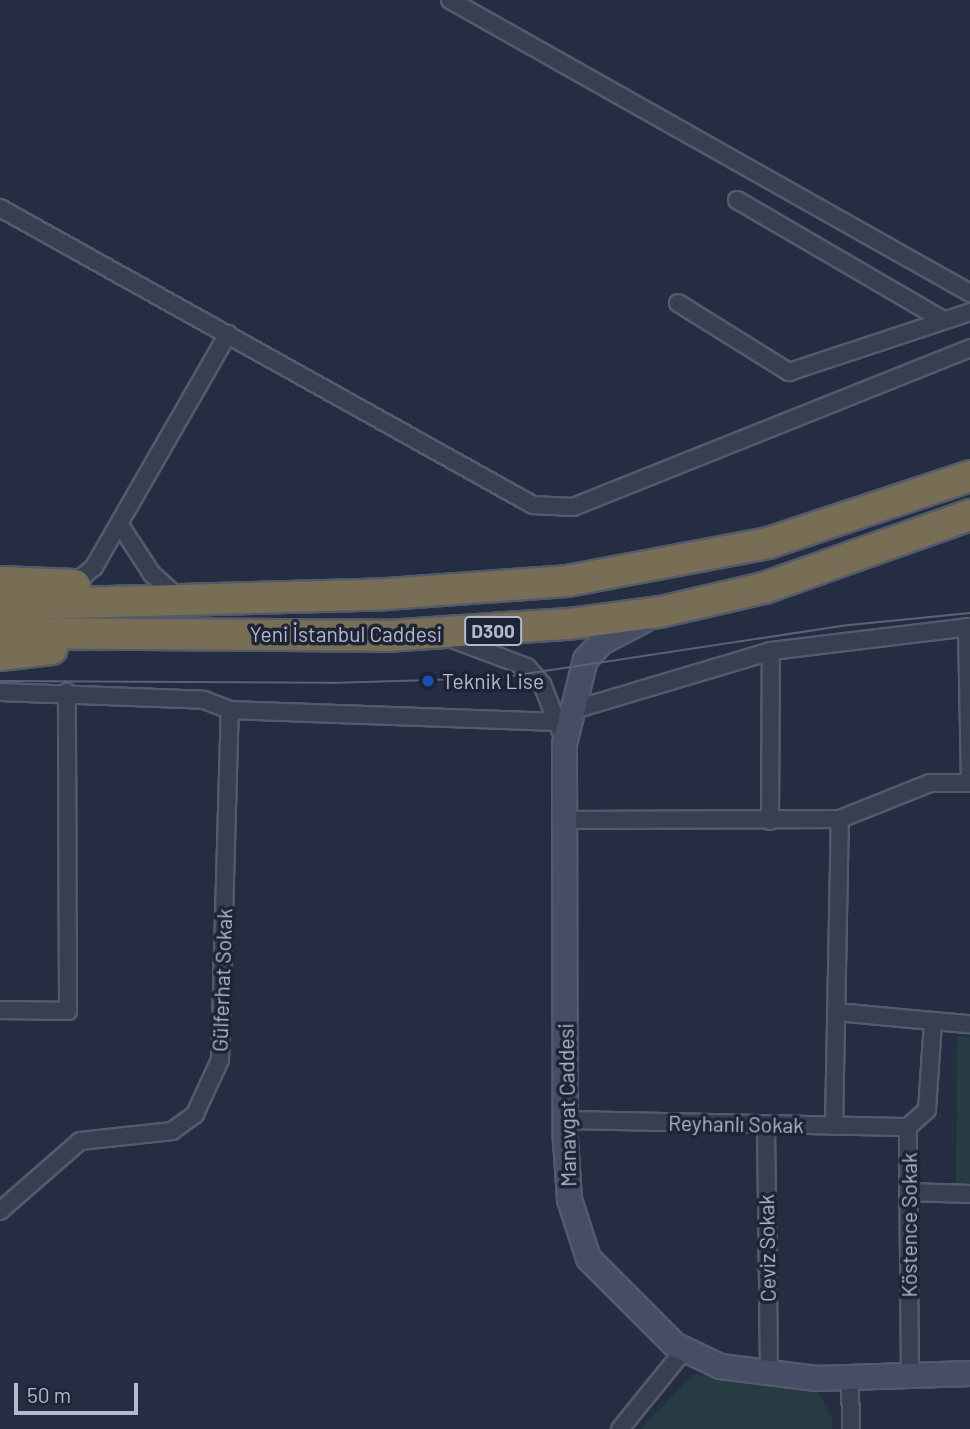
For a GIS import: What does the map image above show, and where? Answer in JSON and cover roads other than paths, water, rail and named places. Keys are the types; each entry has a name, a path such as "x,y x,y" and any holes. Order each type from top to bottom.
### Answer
{"highway":[{"name":"Yeni İstanbul Caddesi","path":"0,605 439,592 624,572 768,543 969,476"},
{"name":"Yeni İstanbul Caddesi","path":"0,633 440,635 660,612 764,588 970,515"},
{"path":"0,582 172,592 211,600"},
{"path":"0,655 129,633"}],"street":[{"path":"450,0 970,293"},
{"path":"737,200 943,320"},
{"path":"0,208 533,505 573,507 970,348"},
{"path":"678,303 789,372 970,312"},
{"path":"62,585 77,581 94,567 228,334"},
{"path":"120,525 152,574 172,592"},
{"name":"Manavgat Caddesi","path":"660,612 615,633 591,652 564,725 565,1120 569,1199 587,1258 674,1344 720,1366 850,1377 970,1373"},
{"path":"0,692 67,692 204,700 237,710 564,725 771,651 968,627 970,783 930,783 840,819 565,820"},
{"path":"440,635 527,667 542,684 564,725"},
{"path":"770,821 771,651"},
{"path":"0,1010 68,1011 67,692"},
{"name":"Gülferhat Sokak","path":"0,1211 79,1141 172,1131 195,1114 220,1060 237,710"},
{"path":"834,1126 840,819"},
{"path":"836,1012 970,1024"},
{"name":"Köstence Sokak","path":"910,1375 908,1127 928,1110 933,1021"},
{"name":"Reyhanlı Sokak","path":"565,1120 908,1127"},
{"name":"Ceviz Sokak","path":"766,1124 769,1372"},
{"path":"908,1192 970,1194"},
{"path":"620,1429 685,1349"},
{"path":"850,1377 851,1429"}],"tram line":[{"path":"0,681 330,683 498,678 850,625 970,613"}],"place":[{"name":"Teknik Lise","path":"428,681"}]}
